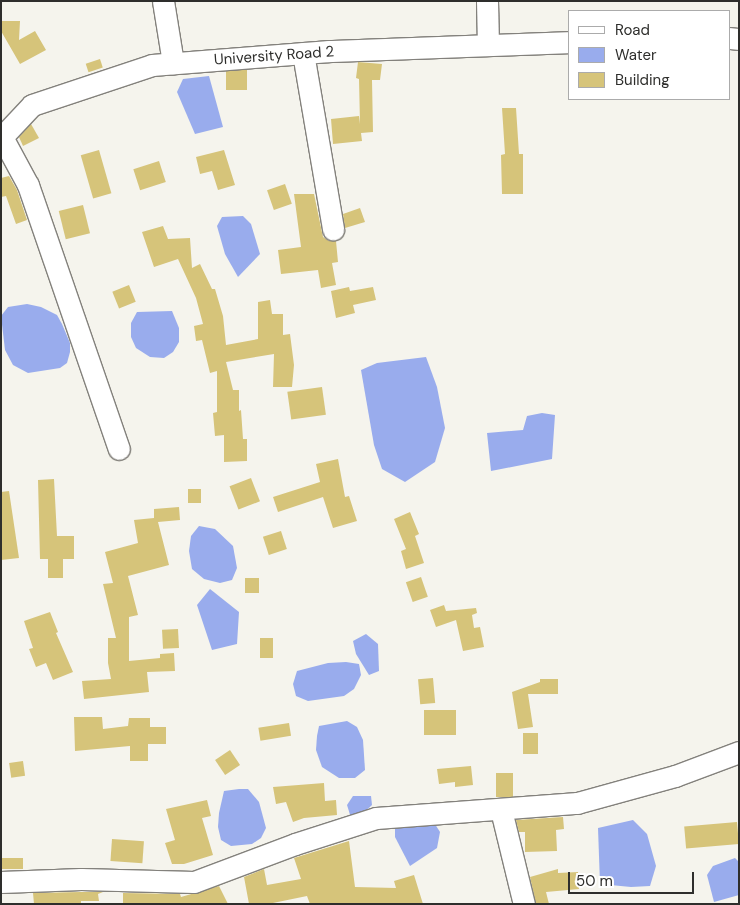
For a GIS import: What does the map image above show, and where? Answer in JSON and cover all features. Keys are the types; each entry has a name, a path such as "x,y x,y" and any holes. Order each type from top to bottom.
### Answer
{"street":[{"path":"163,1 173,63"},
{"path":"486,1 488,45"},
{"name":"University Road 2","path":"2,138 32,105 152,65 303,53 568,42"},
{"path":"303,53 333,229"},
{"path":"2,138 28,185 119,449"},
{"path":"1,882 81,879 194,882 295,844 376,818 577,804 675,776 739,752"},
{"path":"501,810 524,904"}],"water":[{"path":"209,76 223,127 195,134 177,92 183,79"},
{"path":"243,216 251,224 260,254 238,277 225,254 217,226 222,217"},
{"path":"27,304 41,307 57,315 62,324 70,343 70,352 67,363 60,368 28,373 13,365 5,350 1,316 8,307"},
{"path":"172,311 179,328 179,342 173,352 164,358 150,357 136,348 131,337 131,323 137,312"},
{"path":"426,357 437,387 445,428 435,462 405,482 382,469 374,445 361,370 377,363"},
{"path":"542,413 555,415 552,459 491,471 487,433 523,430 527,416"},
{"path":"199,526 215,529 233,546 237,568 232,580 220,583 204,579 192,569 189,551 191,536"},
{"path":"210,589 239,612 237,644 212,650 197,605"},
{"path":"366,634 378,644 379,671 369,675 356,654 353,641"},
{"path":"346,662 359,664 361,675 354,689 344,696 308,701 296,696 293,684 297,671 328,663"},
{"path":"347,721 357,727 363,740 365,770 355,778 339,778 322,767 316,750 317,736 319,726"},
{"path":"248,789 259,802 266,828 261,838 252,844 231,846 221,840 218,827 219,813 224,791"},
{"path":"353,796 371,796 372,805 358,818 351,818 347,805"},
{"path":"633,820 647,834 656,866 650,886 631,887 600,884 598,828"},
{"path":"433,821 440,832 437,848 410,866 395,837 395,825"},
{"path":"735,858 739,862 739,895 714,902 707,875 713,866"}],"building":[{"path":"1,21 20,21 19,40 35,31 46,50 20,64 1,31"},
{"path":"100,59 103,68 89,72 86,64"},
{"path":"358,62 382,64 380,80 372,80 373,132 361,133 362,141 333,144 331,119 359,116 360,124 359,79 356,78"},
{"path":"226,70 247,70 247,90 226,90"},
{"path":"502,108 516,108 519,154 523,154 523,194 502,194 501,155 505,154"},
{"path":"31,124 39,138 23,146 19,137"},
{"path":"99,150 111,193 93,198 81,155"},
{"path":"224,150 235,185 218,190 212,171 200,174 196,157"},
{"path":"159,161 166,182 140,190 133,169"},
{"path":"9,176 17,190 27,220 16,224 6,196 1,197 1,178"},
{"path":"285,184 292,204 274,210 267,190"},
{"path":"294,194 314,194 323,237 329,241 336,241 338,262 332,263 336,285 321,288 318,270 281,274 278,250 301,247"},
{"path":"83,205 90,233 66,239 59,211"},
{"path":"360,208 365,222 345,228 343,214"},
{"path":"163,226 168,239 190,238 192,268 200,264 212,289 215,289 223,316 226,345 258,339 258,302 270,300 272,314 283,314 283,335 290,334 294,365 292,387 273,387 274,354 226,362 233,390 239,390 239,411 241,410 243,439 247,439 247,461 224,462 224,435 215,436 213,413 217,412 217,371 210,373 202,340 196,341 194,326 203,324 196,298 178,259 154,267 142,232"},
{"path":"129,285 136,302 119,308 112,292"},
{"path":"349,287 350,291 373,287 376,300 353,305 355,313 336,318 331,291"},
{"path":"322,387 326,415 291,420 287,392"},
{"path":"338,459 345,497 349,496 357,521 333,528 323,497 278,512 273,497 320,482 316,464"},
{"path":"251,478 260,501 238,510 230,486"},
{"path":"54,479 57,536 74,536 74,559 63,559 63,578 48,578 48,559 40,559 38,480"},
{"path":"188,489 201,489 201,503 188,503"},
{"path":"9,491 19,558 1,560 1,492"},
{"path":"179,507 180,520 158,522 169,565 128,576 138,615 129,617 129,661 160,658 160,654 174,653 175,671 147,672 149,692 84,699 82,681 111,679 108,663 108,638 116,638 103,584 113,583 105,552 138,543 134,520 154,518 154,509"},
{"path":"410,512 419,534 415,536 424,563 406,569 401,551 406,549 394,519"},
{"path":"281,531 287,549 269,555 263,537"},
{"path":"421,577 428,597 413,602 406,582"},
{"path":"245,578 259,578 259,593 245,593"},
{"path":"444,605 446,611 476,608 477,613 472,615 474,628 480,627 484,647 463,651 456,620 436,627 430,610"},
{"path":"50,612 58,632 56,633 73,672 53,680 46,663 36,667 29,649 33,648 24,621"},
{"path":"178,629 179,648 163,649 162,630"},
{"path":"260,638 273,638 273,658 260,658"},
{"path":"433,678 435,703 420,704 418,679"},
{"path":"540,679 558,679 558,694 528,694 533,727 518,729 512,692 540,682"},
{"path":"424,710 456,710 456,735 424,735"},
{"path":"74,717 102,717 103,729 128,726 129,718 150,718 150,727 166,727 166,744 148,744 148,761 130,761 130,746 75,751"},
{"path":"289,723 291,736 260,741 258,728"},
{"path":"523,733 538,733 538,754 523,754"},
{"path":"230,750 240,765 225,775 215,760"},
{"path":"23,761 25,776 11,778 9,763"},
{"path":"471,766 473,785 455,787 455,782 439,784 437,769"},
{"path":"496,773 513,773 513,797 496,797"},
{"path":"324,783 325,801 336,800 337,815 304,818 293,822 286,802 276,804 273,787"},
{"path":"207,800 211,816 202,818 213,855 184,864 172,864 165,843 175,840 166,809"},
{"path":"563,817 564,829 556,830 557,851 525,852 525,832 519,832 516,820"},
{"path":"737,822 739,844 686,849 684,827"},
{"path":"112,839 144,841 142,863 110,861"},
{"path":"349,841 355,887 396,888 394,881 414,875 423,904 310,904 307,896 268,904 249,904 244,877 264,869 267,885 301,879 294,858"},
{"path":"1,858 23,858 23,869 1,869"},
{"path":"558,869 558,873 578,872 579,889 546,892 549,904 536,904 530,877"},
{"path":"219,886 228,904 123,904 123,893 180,894 181,897"},
{"path":"103,892 98,894 99,901 81,901 81,904 34,904 33,893"}]}
